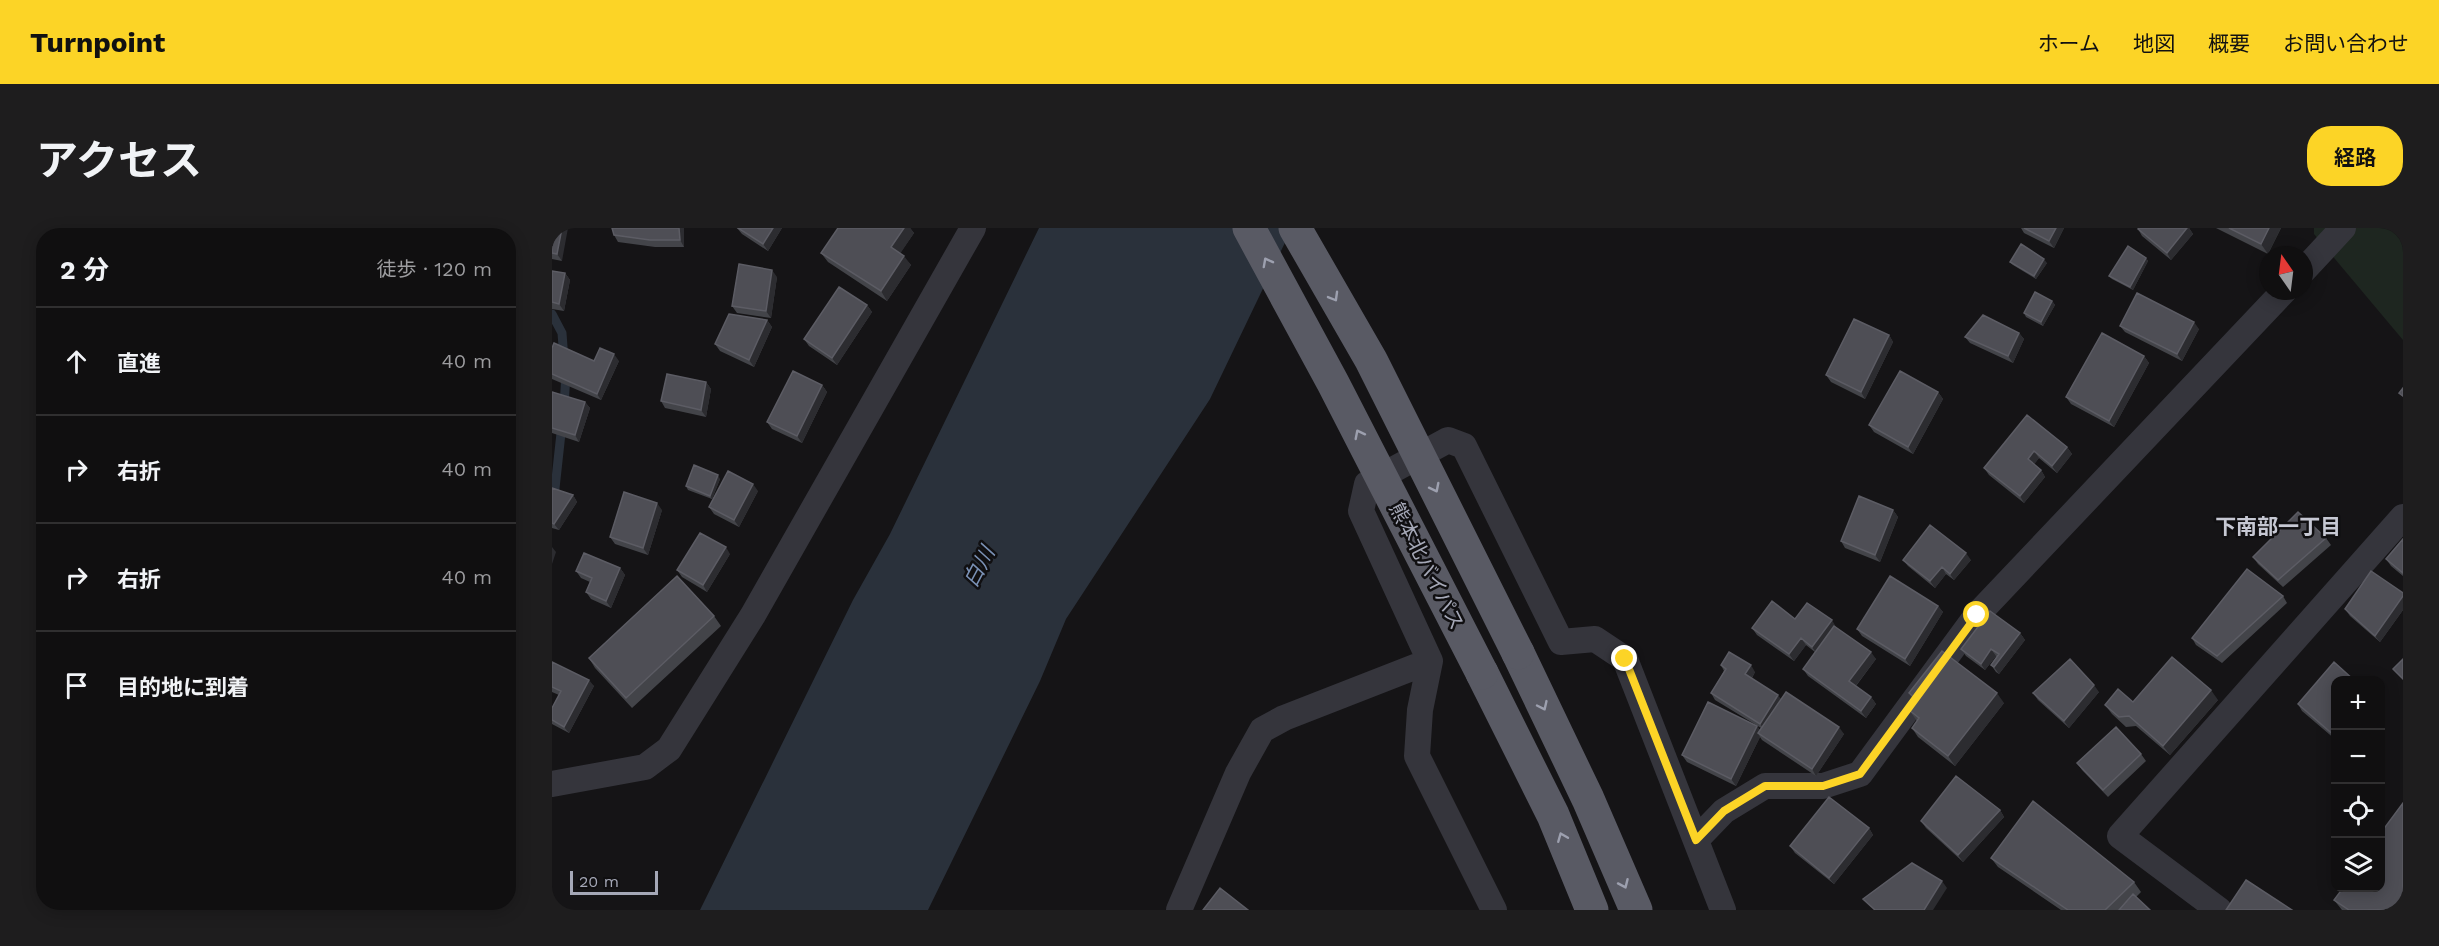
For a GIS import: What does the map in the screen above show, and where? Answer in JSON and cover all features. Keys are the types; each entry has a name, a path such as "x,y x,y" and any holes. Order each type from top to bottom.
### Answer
{"highway":[{"path":"1295,228 1371,360 1518,653 1588,799 1636,910"},
{"name":"熊本北バイパス","path":"1249,230 1333,383 1482,673 1553,815 1592,910"}],"street":[{"path":"552,784 645,767 669,749 753,615 973,228"},
{"path":"2313,260 2343,228"},
{"path":"1696,840 1724,811 1765,786 1823,786 1860,774 1977,615 2275,300"},
{"path":"1494,910 1417,756 1420,710 1430,661 1361,511 1367,484 1448,440 1464,446 1561,642 1595,639 1625,659 1723,910"},
{"path":"2219,910 2120,836 2403,518"},
{"path":"1179,910 1238,773 1262,730 1284,718 1430,661"}],"shaded area":[{"path":"2314,228 2403,228 2403,340 2314,234"}],"water":[{"name":"白川","path":"1039,228 1292,228 1210,399 1066,619 1040,681 928,910 700,910 853,600 890,534"}],"building":[{"path":"552,228 562,228 557,254 552,253"},
{"path":"612,228 679,228 680,240 650,240 614,235"},
{"path":"738,228 773,228 763,244"},
{"path":"838,228 904,228 891,247 904,256 881,291 821,253"},
{"path":"2024,228 2056,228 2049,241"},
{"path":"2139,228 2187,228 2167,253"},
{"path":"2229,228 2269,228 2261,244"},
{"path":"2021,244 2044,259 2034,276 2010,262"},
{"path":"2128,246 2146,258 2130,287 2109,276"},
{"path":"739,264 772,270 766,311 732,306"},
{"path":"552,271 565,273 559,304 552,302"},
{"path":"839,287 867,305 832,358 804,339"},
{"path":"2035,292 2052,301 2041,322 2024,313"},
{"path":"2137,293 2194,322 2177,354 2120,326"},
{"path":"729,314 767,320 749,360 715,344"},
{"path":"1983,315 2019,333 2008,356 1965,337"},
{"path":"1854,319 1889,335 1861,392 1826,375"},
{"path":"2102,333 2144,356 2109,421 2066,397"},
{"path":"554,343 594,361 600,348 614,354 597,394 552,374"},
{"path":"793,371 822,385 797,436 767,422"},
{"path":"1900,371 1938,392 1908,447 1869,425"},
{"path":"667,374 706,382 701,410 661,401"},
{"path":"552,392 585,402 575,435 552,428"},
{"path":"2027,415 2067,447 2052,466 2034,451 2028,459 2041,470 2020,496 1984,468"},
{"path":"694,465 718,475 710,496 686,486"},
{"path":"728,471 753,484 734,520 709,507"},
{"path":"552,488 573,495 554,524 552,523"},
{"path":"624,492 657,503 643,548 610,537"},
{"path":"1859,496 1893,510 1875,555 1841,541"},
{"path":"2298,512 2326,538 2278,580 2253,557"},
{"path":"1930,525 1966,553 1950,574 1942,567 1930,581 1903,560"},
{"path":"700,533 726,547 703,585 677,570"},
{"path":"2403,539 2403,573 2386,559"},
{"path":"584,553 620,568 606,601 586,592 592,578 576,571"},
{"path":"2247,569 2283,596 2217,656 2192,638"},
{"path":"2371,571 2403,593 2375,636 2345,609"},
{"path":"677,576 714,616 626,698 589,658"},
{"path":"1890,576 1938,606 1905,659 1857,629"},
{"path":"1772,601 1795,619 1807,603 1832,620 1812,647 1801,638 1789,654 1752,628"},
{"path":"1990,611 2020,633 1994,667 1991,665 1999,654 1991,649 1981,664 1961,649"},
{"path":"1834,626 1871,652 1849,681 1871,697 1861,711 1803,669"},
{"path":"1942,651 1997,693 1948,756 1912,728 1919,718 1909,710 1917,700 1909,693"},
{"path":"1729,652 1751,665 1745,674 1778,695 1760,724 1711,693 1726,669 1721,665"},
{"path":"2172,657 2211,690 2163,746 2129,716 2119,717 2105,705 2118,689 2133,702"},
{"path":"2070,659 2094,685 2064,721 2033,693"},
{"path":"2403,659 2403,679 2393,669"},
{"path":"552,662 589,680 564,727 552,720 552,708 561,691 552,687"},
{"path":"2334,662 2349,676 2331,676 2331,733 2298,704"},
{"path":"1786,692 1839,727 1812,769 1758,733"},
{"path":"1708,702 1757,726 1731,779 1682,755"},
{"path":"2116,727 2141,754 2103,790 2077,763"},
{"path":"1956,776 2000,810 1958,855 1921,821"},
{"path":"1829,797 1869,828 1829,878 1790,846"},
{"path":"2033,801 2134,882 2105,910 2068,910 1991,858"},
{"path":"2403,803 2403,910 2349,910 2334,900 2340,892 2385,892 2385,827"},
{"path":"1912,863 1942,881 1924,910 1875,910 1863,899"},
{"path":"2246,880 2292,910 2226,910"},
{"path":"1220,888 1248,910 1203,910"},
{"path":"2133,894 2150,910 2119,910"}],"waterway":[{"path":"552,314 562,333 564,360"},
{"path":"564,407 566,373"},
{"path":"552,516 562,424"}],"district":[{"name":"下南部一丁目","path":"2278,527"}],"route":[{"path":"1625,659 1696,840 1724,811 1765,786 1823,786 1860,774 1977,615"}]}
